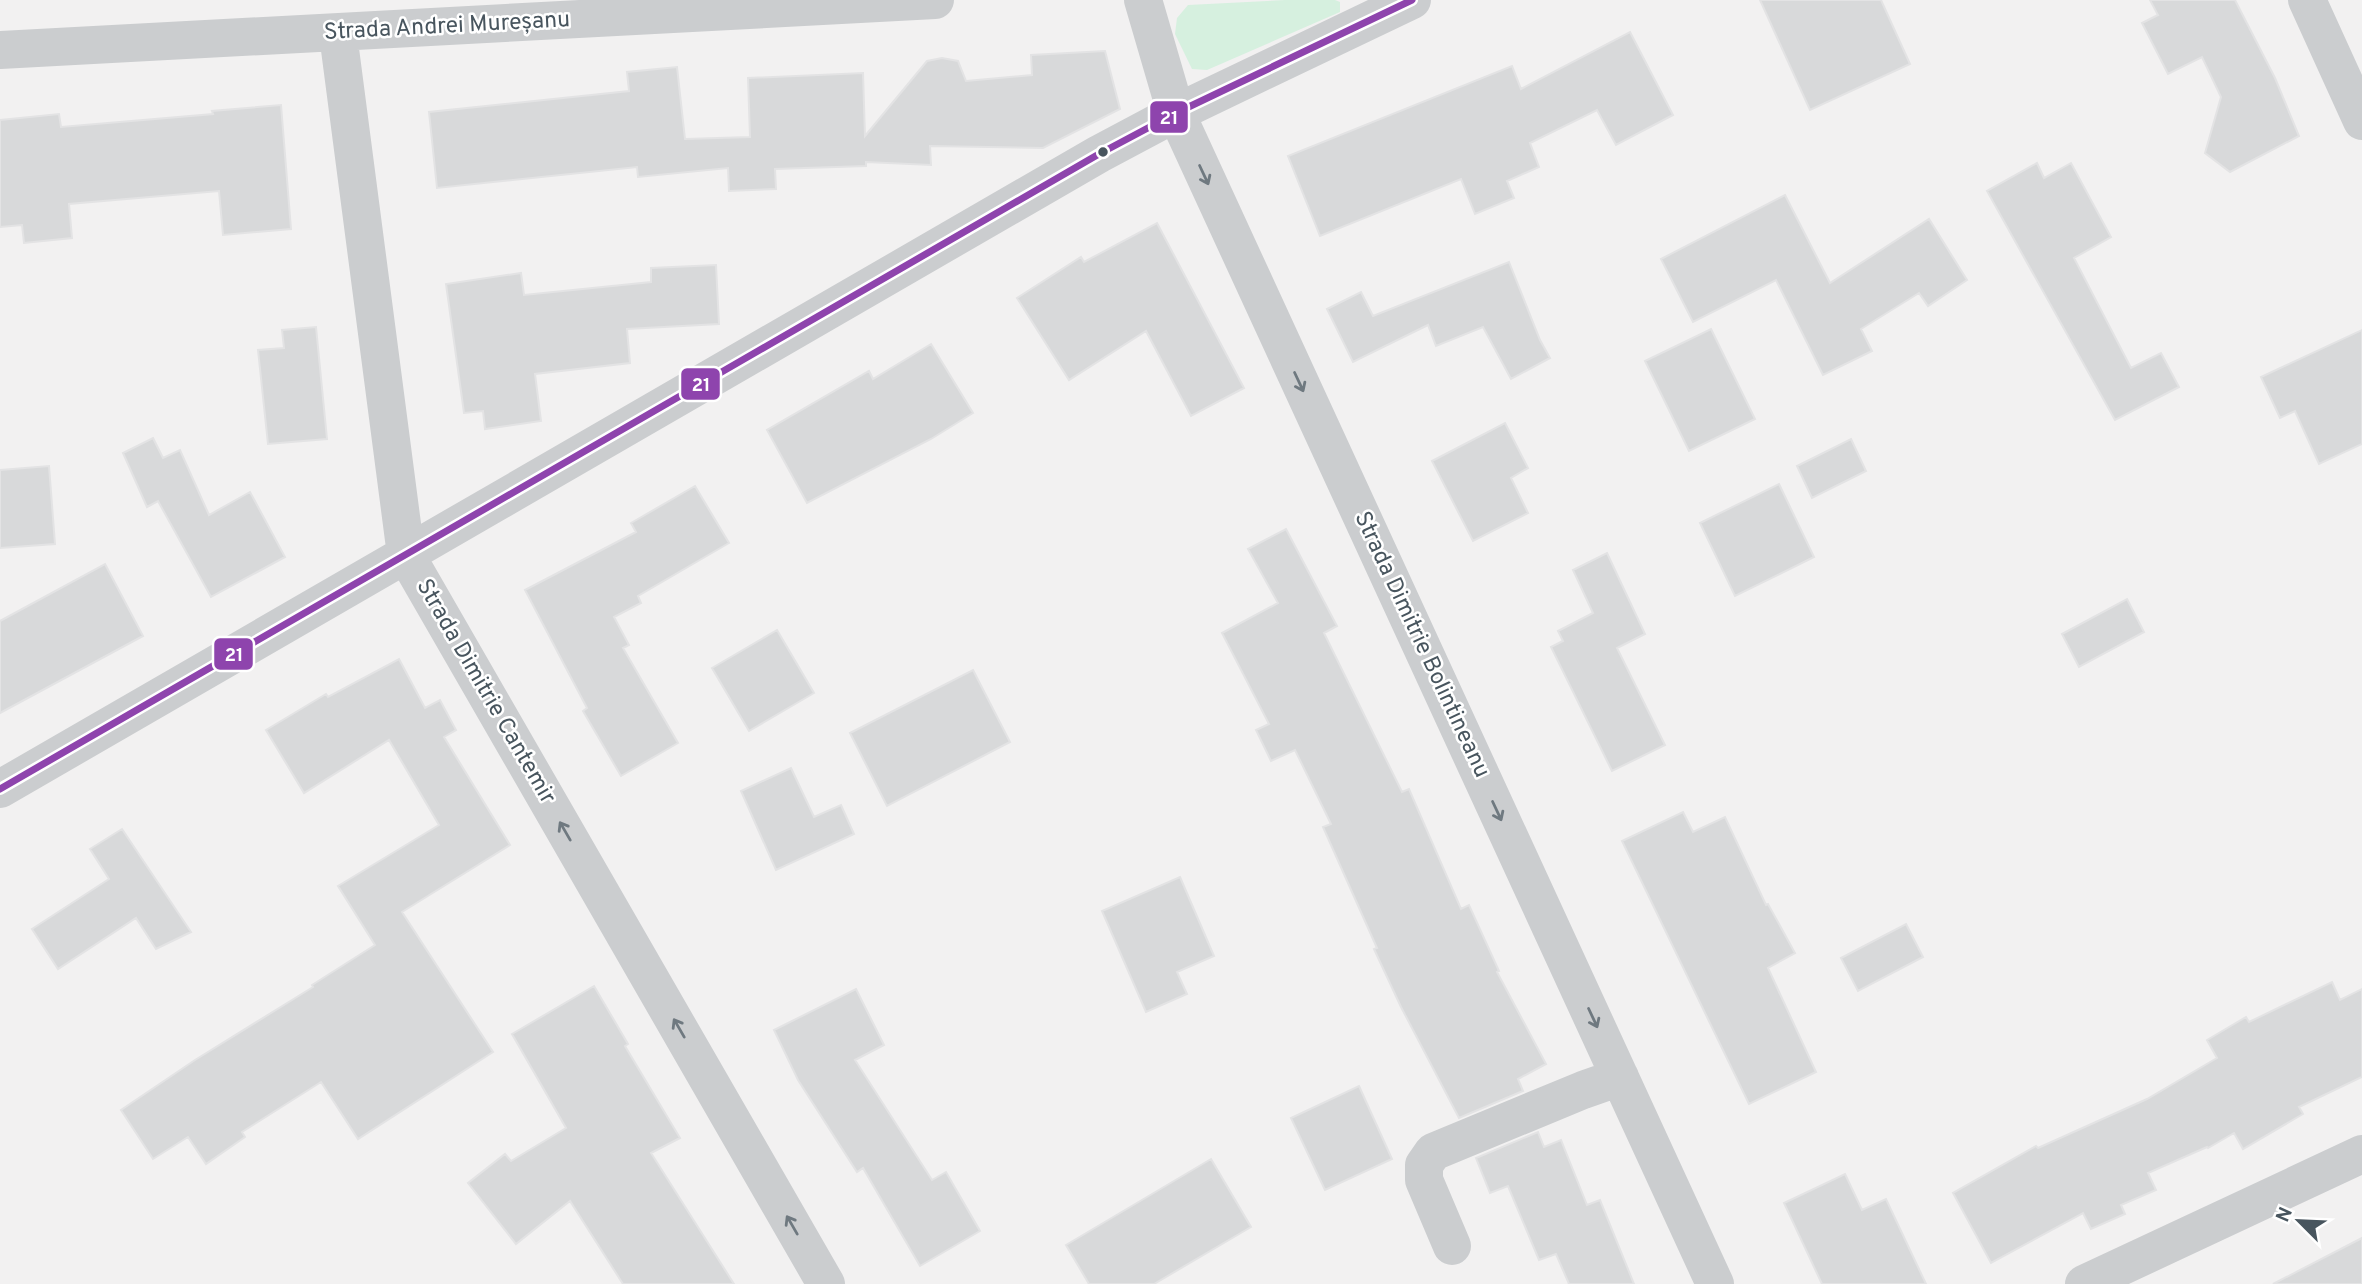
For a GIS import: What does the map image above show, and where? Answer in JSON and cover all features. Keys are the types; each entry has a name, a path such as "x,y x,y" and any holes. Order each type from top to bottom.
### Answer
{"street":[{"name":"Strada Andrei Mureșanu","path":"0,51 935,0"},
{"name":"Strada Dimitrie Bolintineanu","path":"1143,0 1176,113 1715,1284"},
{"path":"0,789 1099,154 1176,113 1412,0"},
{"path":"2307,0 2362,121"},
{"name":"Strada Dimitrie Cantemir","path":"338,34 406,555 827,1284"},
{"path":"1452,1246 1424,1180 1424,1165 1433,1152 1620,1077"},
{"path":"2084,1284 2362,1154"}],"green space":[{"path":"1335,0 1340,2 1340,12 1207,70 1192,69 1175,34 1177,18 1188,5"}],"building":[{"path":"1760,0 1881,0 1910,64 1810,110"},
{"path":"2150,0 2235,0 2275,78 2299,136 2230,172 2205,153 2221,97 2202,57 2168,74 2142,23 2158,15"},
{"path":"1630,32 1673,115 1616,145 1597,110 1530,143 1539,167 1507,181 1514,198 1475,214 1461,179 1320,236 1288,156 1512,66 1521,89"},
{"path":"1105,51 1120,109 1043,148 930,146 931,165 866,162 866,166 775,169 776,189 729,191 728,168 638,177 637,167 437,188 429,112 629,91 627,72 677,67 685,139 750,137 748,78 863,73 865,136 927,61 942,58 958,61 966,81 1032,75 1031,55"},
{"path":"281,105 291,229 223,235 219,191 69,204 72,238 24,243 22,225 0,227 0,120 59,114 61,127 213,114 212,111"},
{"path":"2037,163 2044,178 2071,163 2111,237 2074,258 2131,368 2161,353 2179,387 2115,420 1987,191"},
{"path":"1785,195 1830,283 1929,219 1967,280 1928,306 1919,293 1861,329 1872,351 1823,375 1776,280 1693,322 1661,259"},
{"path":"1157,223 1244,388 1191,416 1146,331 1069,380 1017,298 1081,257 1084,262"},
{"path":"1509,262 1540,340 1550,358 1511,379 1483,327 1436,346 1428,325 1353,362 1327,309 1361,292 1373,316"},
{"path":"716,265 719,324 627,329 630,363 535,374 541,421 485,429 483,411 464,413 446,284 521,273 524,295 651,282 651,268"},
{"path":"316,327 327,439 268,444 258,350 284,348 282,330"},
{"path":"1711,329 1755,419 1689,451 1645,361"},
{"path":"2362,330 2362,444 2319,464 2295,411 2280,418 2261,377"},
{"path":"931,344 973,413 931,439 807,503 767,430 869,371 873,379"},
{"path":"1505,423 1528,468 1511,478 1528,513 1473,541 1432,461"},
{"path":"153,438 163,458 180,450 209,515 250,492 285,557 211,597 158,501 147,507 123,453"},
{"path":"1851,439 1866,471 1812,498 1797,466"},
{"path":"49,466 55,544 0,548 0,470"},
{"path":"1779,484 1814,557 1735,596 1700,523"},
{"path":"695,486 729,543 638,596 641,603 614,617 629,645 623,648 678,743 621,776 583,711 587,708 525,590 636,532 631,523"},
{"path":"1286,529 1337,626 1324,633 1402,792 1409,789 1461,909 1469,905 1499,971 1497,972 1546,1064 1518,1079 1523,1091 1459,1118 1374,949 1377,948 1323,827 1331,824 1295,750 1271,761 1256,730 1269,724 1222,633 1278,603 1248,549"},
{"path":"1607,553 1645,634 1617,648 1665,745 1612,771 1551,647 1563,641 1558,631 1593,613 1573,570"},
{"path":"105,564 143,636 0,713 0,621"},
{"path":"2127,599 2144,632 2079,667 2062,634"},
{"path":"777,630 814,693 749,731 712,668"},
{"path":"399,659 425,708 440,700 456,730 444,737 510,845 402,912 493,1052 358,1139 321,1082 242,1132 245,1137 206,1164 188,1137 153,1159 121,1110 375,945 338,886 439,825 389,740 304,793 266,730 326,694 328,697"},
{"path":"973,670 1010,742 887,806 850,733"},
{"path":"791,768 814,817 841,805 854,834 776,870 741,791"},
{"path":"1683,812 1693,832 1725,817 1766,905 1768,904 1795,953 1768,968 1816,1072 1749,1104 1622,841"},
{"path":"122,829 191,932 156,949 136,918 58,969 32,929 109,879 90,849"},
{"path":"1180,877 1214,956 1177,972 1187,994 1146,1012 1102,911"},
{"path":"1906,924 1923,957 1858,991 1841,958"},
{"path":"2332,982 2340,1000 2362,989 2362,1077 2299,1107 2303,1114 2243,1149 2234,1133 2208,1148 2148,1173 2156,1190 2121,1205 2125,1214 2091,1229 2083,1213 1991,1263 1953,1193 2036,1146 2038,1148 2147,1099 2217,1058 2207,1040 2246,1017 2249,1022"},
{"path":"594,986 628,1044 625,1046 680,1138 651,1153 734,1284 623,1284 570,1201 516,1244 468,1183 505,1154 511,1161 566,1128 512,1034"},
{"path":"856,989 884,1045 855,1060 932,1180 946,1172 980,1231 920,1266 863,1168 857,1172 798,1080 774,1030"},
{"path":"1359,1086 1392,1159 1325,1190 1291,1118"},
{"path":"1538,1132 1544,1147 1561,1140 1587,1205 1600,1200 1634,1284 1569,1284 1556,1254 1539,1260 1508,1186 1490,1193 1476,1158"},
{"path":"1211,1159 1251,1227 1154,1284 1089,1284 1066,1245"},
{"path":"1845,1174 1862,1210 1886,1199 1926,1284 1822,1284 1784,1203"},
{"path":"2362,1238 2362,1284 2273,1284"}],"transit line":[{"name":"21","path":"0,789 1099,154 1176,113 1412,0"}]}
